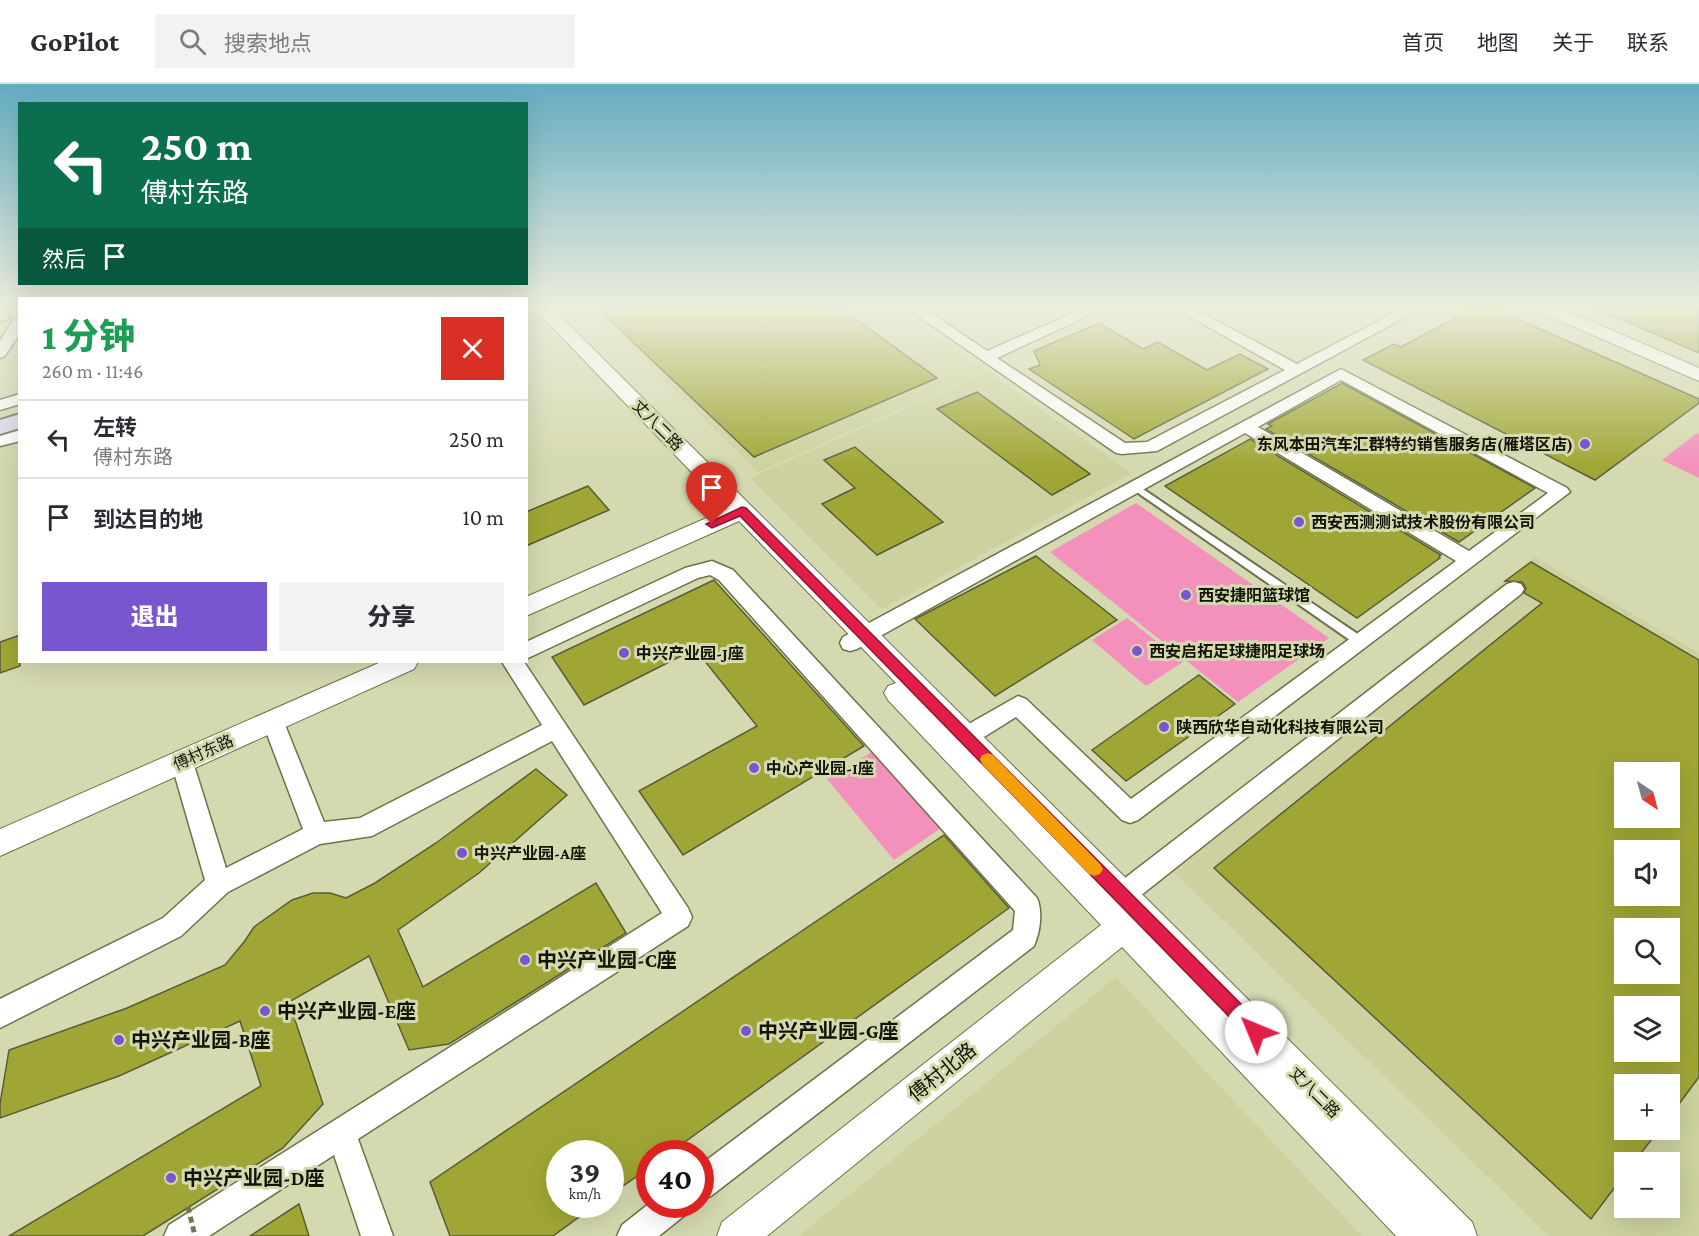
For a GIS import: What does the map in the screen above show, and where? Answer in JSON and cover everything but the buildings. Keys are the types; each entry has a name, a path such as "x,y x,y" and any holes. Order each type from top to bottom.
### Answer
{"main road":[{"path":"0,419 18,414"},
{"path":"0,427 18,422"}],"street":[{"name":"丈八二路","path":"579,360 735,514 1123,911 1458,1236"},
{"name":"丈八二路","path":"590,360 735,514"},
{"path":"990,360 1122,449 1151,447 1316,360"},
{"path":"1277,360 1296,370"},
{"path":"1664,360 1699,375"},
{"path":"1682,360 1699,367"},
{"path":"857,639 1341,374 1561,492 1130,813 1018,705 957,741"},
{"path":"0,405 18,400"},
{"path":"1245,426 1469,560"},
{"path":"0,441 18,436"},
{"path":"528,606 735,514"},
{"path":"528,650 692,573 712,568 726,575 1028,907 1025,937 714,1174"},
{"path":"1123,911 1514,589"},
{"name":"傅村东路","path":"0,843 403,663"},
{"path":"180,1236 679,917 514,663"},
{"path":"273,721 317,834"},
{"path":"0,1014 172,927 219,884 317,834 363,828 556,728"},
{"path":"182,762 219,884"},
{"name":"丈八二路","path":"1123,911 1423,1236"},
{"name":"傅村北路","path":"736,1236 1123,911"},
{"path":"342,1133 377,1236"},
{"path":"633,1236 656,1218"}],"lane":[{"path":"1134,486 1361,642"}],"path":[{"path":"188,1207 195,1236"}],"shaded area":[{"path":"642,360 970,360 986,371 758,472"},
{"path":"988,372 1132,473 882,609 750,478"},
{"path":"1697,433 1699,434 1699,478 1662,460"},
{"name":"西安捷阳篮球馆","path":"1136,503 1329,638 1238,702 1050,552"},
{"path":"1535,557 1699,653 1699,1236 1549,1236 1156,855"},
{"name":"西安启拓足球捷阳足球场","path":"1127,618 1183,662 1146,686 1092,640"},
{"path":"872,752 941,828 894,860 827,779"},
{"path":"1116,977 1362,1236 799,1236"}],"slow traffic":[{"path":"988,759 1094,869"}],"place":[{"name":"东风本田汽车汇群特约销售服务店(雁塔区店)","path":"1585,444"},
{"name":"西安西测测试技术股份有限公司","path":"1299,522"},
{"name":"西安捷阳篮球馆","path":"1186,595"},
{"name":"西安启拓足球捷阳足球场","path":"1137,651"},
{"name":"中兴产业园-J座","path":"624,653"},
{"name":"陕西欣华自动化科技有限公司","path":"1164,727"},
{"name":"中心产业园-I座","path":"754,768"},
{"name":"中兴产业园-A座","path":"462,853"},
{"name":"中兴产业园-C座","path":"525,960"},
{"name":"中兴产业园-E座","path":"265,1011"},
{"name":"中兴产业园-G座","path":"746,1031"},
{"name":"中兴产业园-B座","path":"119,1040"},
{"name":"中兴产业园-D座","path":"171,1178"}],"route":[{"path":"712,524 742,511 1256,1032"}]}
